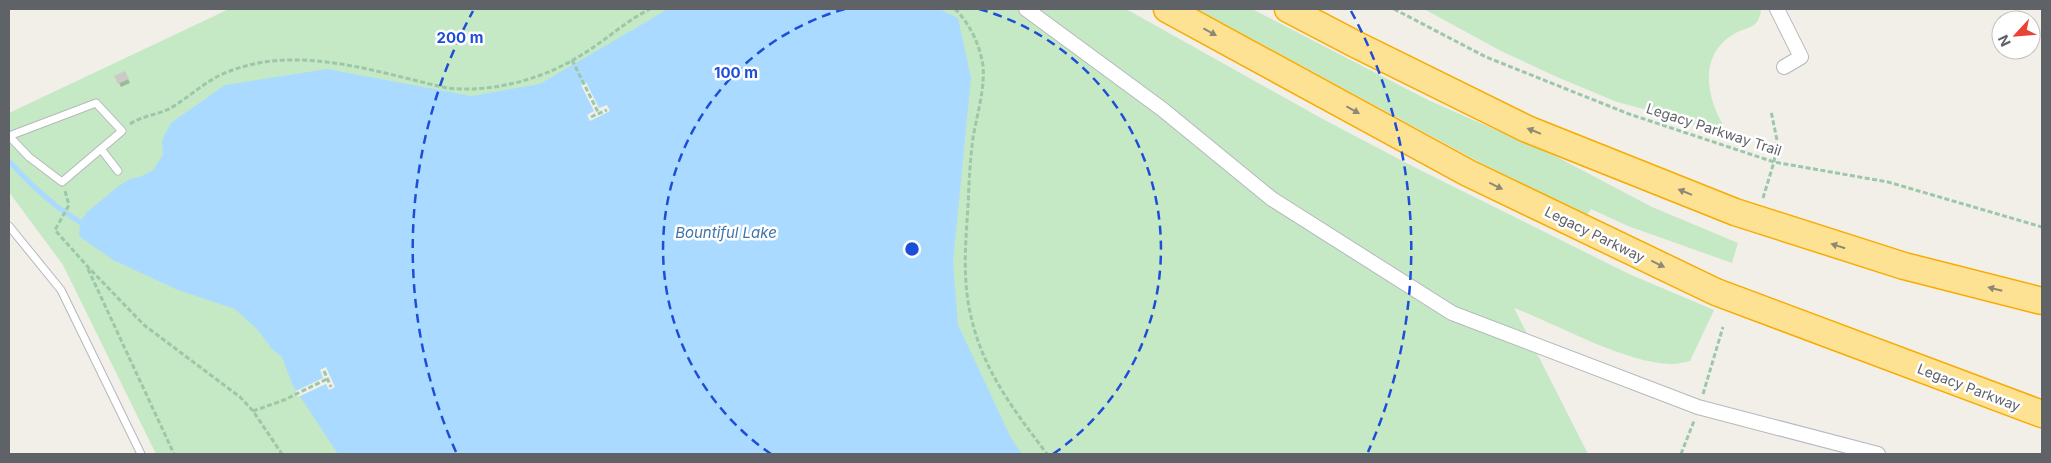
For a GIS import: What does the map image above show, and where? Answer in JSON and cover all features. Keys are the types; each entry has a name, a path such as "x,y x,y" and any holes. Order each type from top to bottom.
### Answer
{"highway":[{"name":"Legacy Parkway","path":"1167,9 1468,173 1716,292 2042,414"},
{"path":"1288,9 1527,128 1735,212 1904,266 2042,301"}],"street":[{"path":"1026,9 1162,109 1272,199 1452,313 1698,408 1878,454"},
{"path":"1777,9 1801,57 1784,67"}],"lane":[{"path":"96,103 122,131 62,182 28,157 9,136 96,103"},
{"path":"101,149 118,171"},
{"path":"9,226 61,290 141,454"}],"path":[{"path":"122,131 138,119 168,109 210,80 229,71 263,63 299,60 345,65 447,88 462,89 490,87 525,79 558,68 650,9"},
{"path":"955,9 968,25 975,39 982,66 982,92 970,164 965,248 968,302 978,339 997,384 1010,405 1047,454"},
{"name":"Legacy Parkway Trail","path":"1394,9 1494,61 1628,114 1774,162 1896,184 2042,228"},
{"path":"572,60 599,114"},
{"path":"591,118 607,110"},
{"path":"1763,198 1774,162 1777,140 1771,111"},
{"path":"69,205 55,230 144,325 232,390 253,412 282,454"},
{"path":"88,267 89,275 174,454"},
{"path":"1681,454 1698,408 1723,327"},
{"path":"324,371 331,387"},
{"path":"253,412 284,400 328,379"}],"green space":[{"path":"229,9 1126,9 1319,117 1412,166 1629,274 1714,310 1690,361 1671,364 1652,362 1612,350 1514,308 1588,454 156,454 63,265 9,192 9,113"},
{"path":"1197,9 1252,9 1428,100 1557,157 1652,207 1738,243 1732,263 1628,226 1591,209 1587,215 1483,164"},
{"path":"1424,9 1761,10 1758,21 1755,24 1739,31 1722,43 1710,65 1710,91 1713,104 1725,128 1722,134 1670,116 1617,102 1557,77 1501,51"}],"water":[{"name":"Bountiful Lake","path":"668,9 939,9 958,18 971,78 953,262 958,325 1011,438 1022,454 338,454 293,386 282,357 272,349 258,330 235,309 178,290 113,260 79,236 80,222 87,212 120,185 153,170 163,155 162,140 171,123 225,85 327,69 471,96 540,84"}],"pier":[{"path":"586,82 599,108 607,105 610,111 590,121 587,115 594,111 581,85"},
{"path":"326,367 335,387 329,390 326,384 298,397 296,391 323,378 320,370"}],"building":[{"path":"125,71 129,79 118,84 114,76"}],"waterway":[{"path":"9,161 42,194 80,222"}]}
